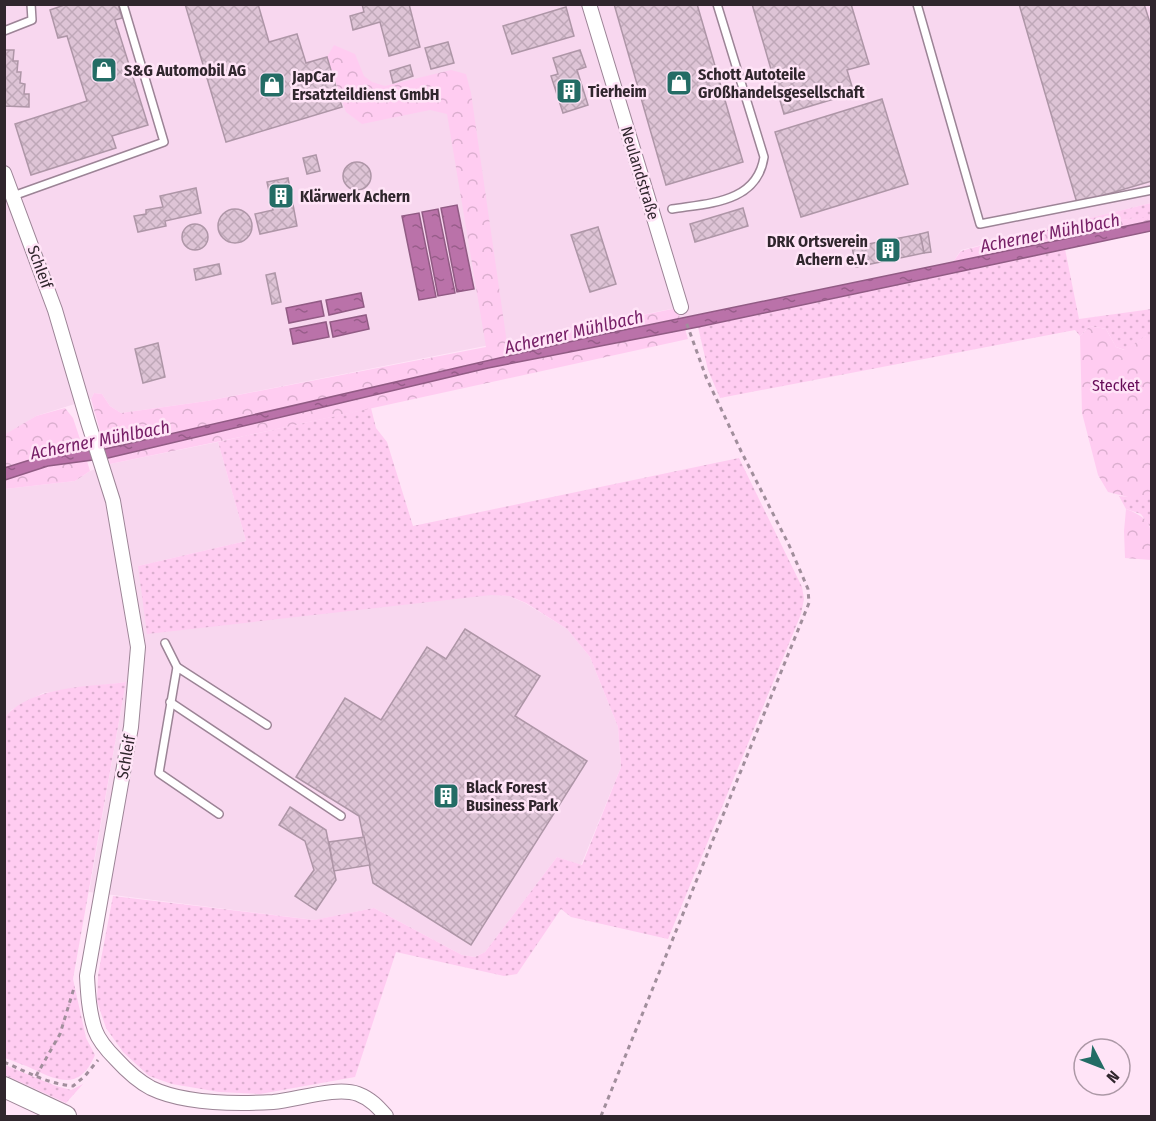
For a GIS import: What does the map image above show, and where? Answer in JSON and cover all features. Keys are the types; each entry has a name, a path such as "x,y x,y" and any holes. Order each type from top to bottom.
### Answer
{"main road":[{"path":"4,1087 66,1116"}],"street":[{"name":"Neulandstraße","path":"589,4 681,307"},
{"name":"Schleif","path":"4,173 56,310 113,501 138,647 131,727 87,976 88,1006 96,1032 107,1050 127,1071 152,1088 182,1097 217,1103 273,1102 338,1092 357,1093 374,1102 386,1116"}],"lane":[{"path":"4,31 32,20 31,4"},
{"path":"13,196 164,142 123,4"},
{"path":"672,209 724,200 747,190 755,182 762,168 764,157 717,4"},
{"path":"917,4 980,224 1152,190"},
{"path":"165,643 177,667 267,725"},
{"path":"177,667 159,773 219,814"},
{"path":"170,702 341,816"}],"path":[{"path":"601,1116 809,603 808,589 789,545 711,387 681,307"},
{"path":"36,1077 60,1034 72,990 87,976"},
{"path":"4,1062 36,1077 73,1086 85,1076 107,1050"}],"shaded area":[{"path":"5,5 1151,5 1151,203 961,250 953,262 680,318 676,308 207,401 121,413 110,406 102,394 94,393 91,399 36,416 5,435"},
{"path":"218,442 246,541 138,566 509,596 525,603 567,629 590,657 618,727 621,767 581,865 557,857 485,952 475,957 462,955 374,908 315,920 89,892 126,682 43,693 11,710 5,717 5,489 75,481 90,471 110,464"}],"green space":[{"path":"334,45 355,54 364,76 372,82 385,86 451,70 466,74 471,93 507,343 677,308 680,318 105,449 91,399 94,393 102,394 110,406 121,413 207,401 486,347 447,114 430,110 362,124 346,112 327,57"},
{"path":"1151,203 1151,218 1135,218 1017,236"},
{"path":"1135,218 1151,218 1151,221 953,262 961,251 1017,236"},
{"path":"1065,249 1079,319 1152,309 1151,336 1146,336 1125,350 1116,347 1106,329 1090,326 1080,336 1075,330 720,398 708,370 698,327"},
{"name":"Stecket","path":"1090,326 1106,329 1116,347 1124,350 1146,336 1151,336 1151,499 1136,499 1108,492 1098,475 1082,413 1080,336"},
{"path":"685,329 688,339 110,464 108,458 488,368"},
{"path":"65,408 73,418 84,451 49,454 5,468 4,435 36,416"},
{"path":"371,408 376,428 387,442 413,526 739,458 802,587 804,599 801,614 668,939 571,917 561,909 517,974 504,976 396,952 355,1077 260,1094 219,1092 172,1084 149,1076 123,1052 106,1028 97,1001 98,975 113,896 314,920 374,908 462,955 475,957 485,952 557,857 582,865 621,767 618,727 590,657 567,629 526,603 509,596 491,595 147,634 138,566 246,541 218,442"},
{"path":"87,461 90,471 75,481 5,489 4,480 48,466"},
{"path":"1119,496 1151,499 1151,528 1141,514 1126,509"},
{"path":"1126,509 1143,518 1150,528 1151,560 1125,558"},
{"path":"126,682 73,979 86,1038 95,1055 84,1073 77,1078 62,1080 5,1058 5,717 16,707 45,694 78,687"},
{"path":"5,1065 71,1090 83,1084 66,1103 5,1075"}],"water":[{"path":"457,205 474,289 457,292 441,208"},
{"path":"438,209 455,293 438,296 422,212"},
{"path":"419,213 436,297 419,300 402,216"},
{"path":"1151,221 1151,231 698,327 488,368 108,458 48,466 5,480 4,468 49,454 105,449 595,336"},
{"path":"361,293 364,307 329,315 326,300"},
{"path":"321,301 324,316 289,323 286,308"},
{"path":"366,315 369,329 333,337 330,322"},
{"path":"326,322 329,337 293,344 290,329"}],"building":[{"name":"S&G Automobil AG","path":"67,4 118,4 122,18 115,20 148,125 112,136 116,148 31,175 15,124 87,101 67,36 58,38 50,10"},
{"name":"JapCar Ersatzteildienst GmbH","path":"185,4 258,4 269,42 297,34 306,63 327,57 342,107 226,142"},
{"path":"362,4 409,4 420,47 389,56 380,22 353,30 350,16 364,12"},
{"name":"Schott Autoteile Gr0ßhandelsgesellschaft","path":"614,4 697,4 743,162 666,185"},
{"path":"752,4 851,4 869,64 847,70 854,93 784,114"},
{"path":"1019,4 1144,4 1152,29 1152,181 1077,203"},
{"path":"566,7 574,36 512,54 503,26"},
{"path":"448,42 454,63 431,69 425,48"},
{"path":"4,50 14,50 13,61 18,61 17,72 21,72 20,83 25,84 24,94 29,94 29,107 4,106"},
{"name":"Tierheim","path":"580,50 586,67 577,70 588,105 563,113 551,76 558,74 553,58"},
{"path":"410,65 413,76 393,83 390,71"},
{"path":"882,99 908,184 801,217 775,132"},
{"path":"316,155 320,171 307,174 303,158"},
{"path":"357,162 367,166 371,176 367,186 357,190 347,186 343,176 347,166"},
{"name":"Klärwerk Achern","path":"288,178 297,226 260,234 255,214 273,210 267,182"},
{"path":"196,188 201,213 165,221 166,226 138,232 134,216 146,214 146,210 163,207 160,196"},
{"path":"743,208 748,226 695,242 690,224"},
{"path":"235,209 247,214 252,226 247,238 235,243 223,238 218,226 223,214"},
{"path":"195,224 204,228 208,237 204,246 195,250 186,246 182,237 186,228"},
{"path":"598,227 616,284 590,292 571,235"},
{"path":"928,232 931,252 924,253 920,234"},
{"name":"DRK Ortsverein Achern e.V.","path":"920,234 924,253 856,267 852,247"},
{"path":"219,264 221,274 196,280 194,269"},
{"path":"275,273 281,302 272,304 266,275"},
{"path":"158,343 165,377 143,383 135,349"},
{"name":"Black Forest Business Park","path":"465,629 540,676 515,716 587,761 471,945 373,883 359,816 296,777 345,698 381,720 427,647 446,659"},
{"path":"290,807 326,830 336,880 316,910 295,896 314,870 305,841 279,825"},
{"path":"364,837 370,865 334,871 329,842"}],"place":[{"name":"S&G Automobil AG","path":"104,70"},
{"name":"Schott Autoteile Gr0ßhandelsgesellschaft","path":"679,83"},
{"name":"JapCar Ersatzteildienst GmbH","path":"272,85"},
{"name":"Tierheim","path":"569,91"},
{"name":"Klärwerk Achern","path":"281,196"},
{"name":"DRK Ortsverein Achern e.V.","path":"888,250"},
{"name":"Black Forest Business Park","path":"446,796"}],"water label":[{"name":"Acherner Mühlbach","path":"1050,233"},
{"name":"Acherner Mühlbach","path":"574,332"},
{"name":"Acherner Mühlbach","path":"100,440"}]}
